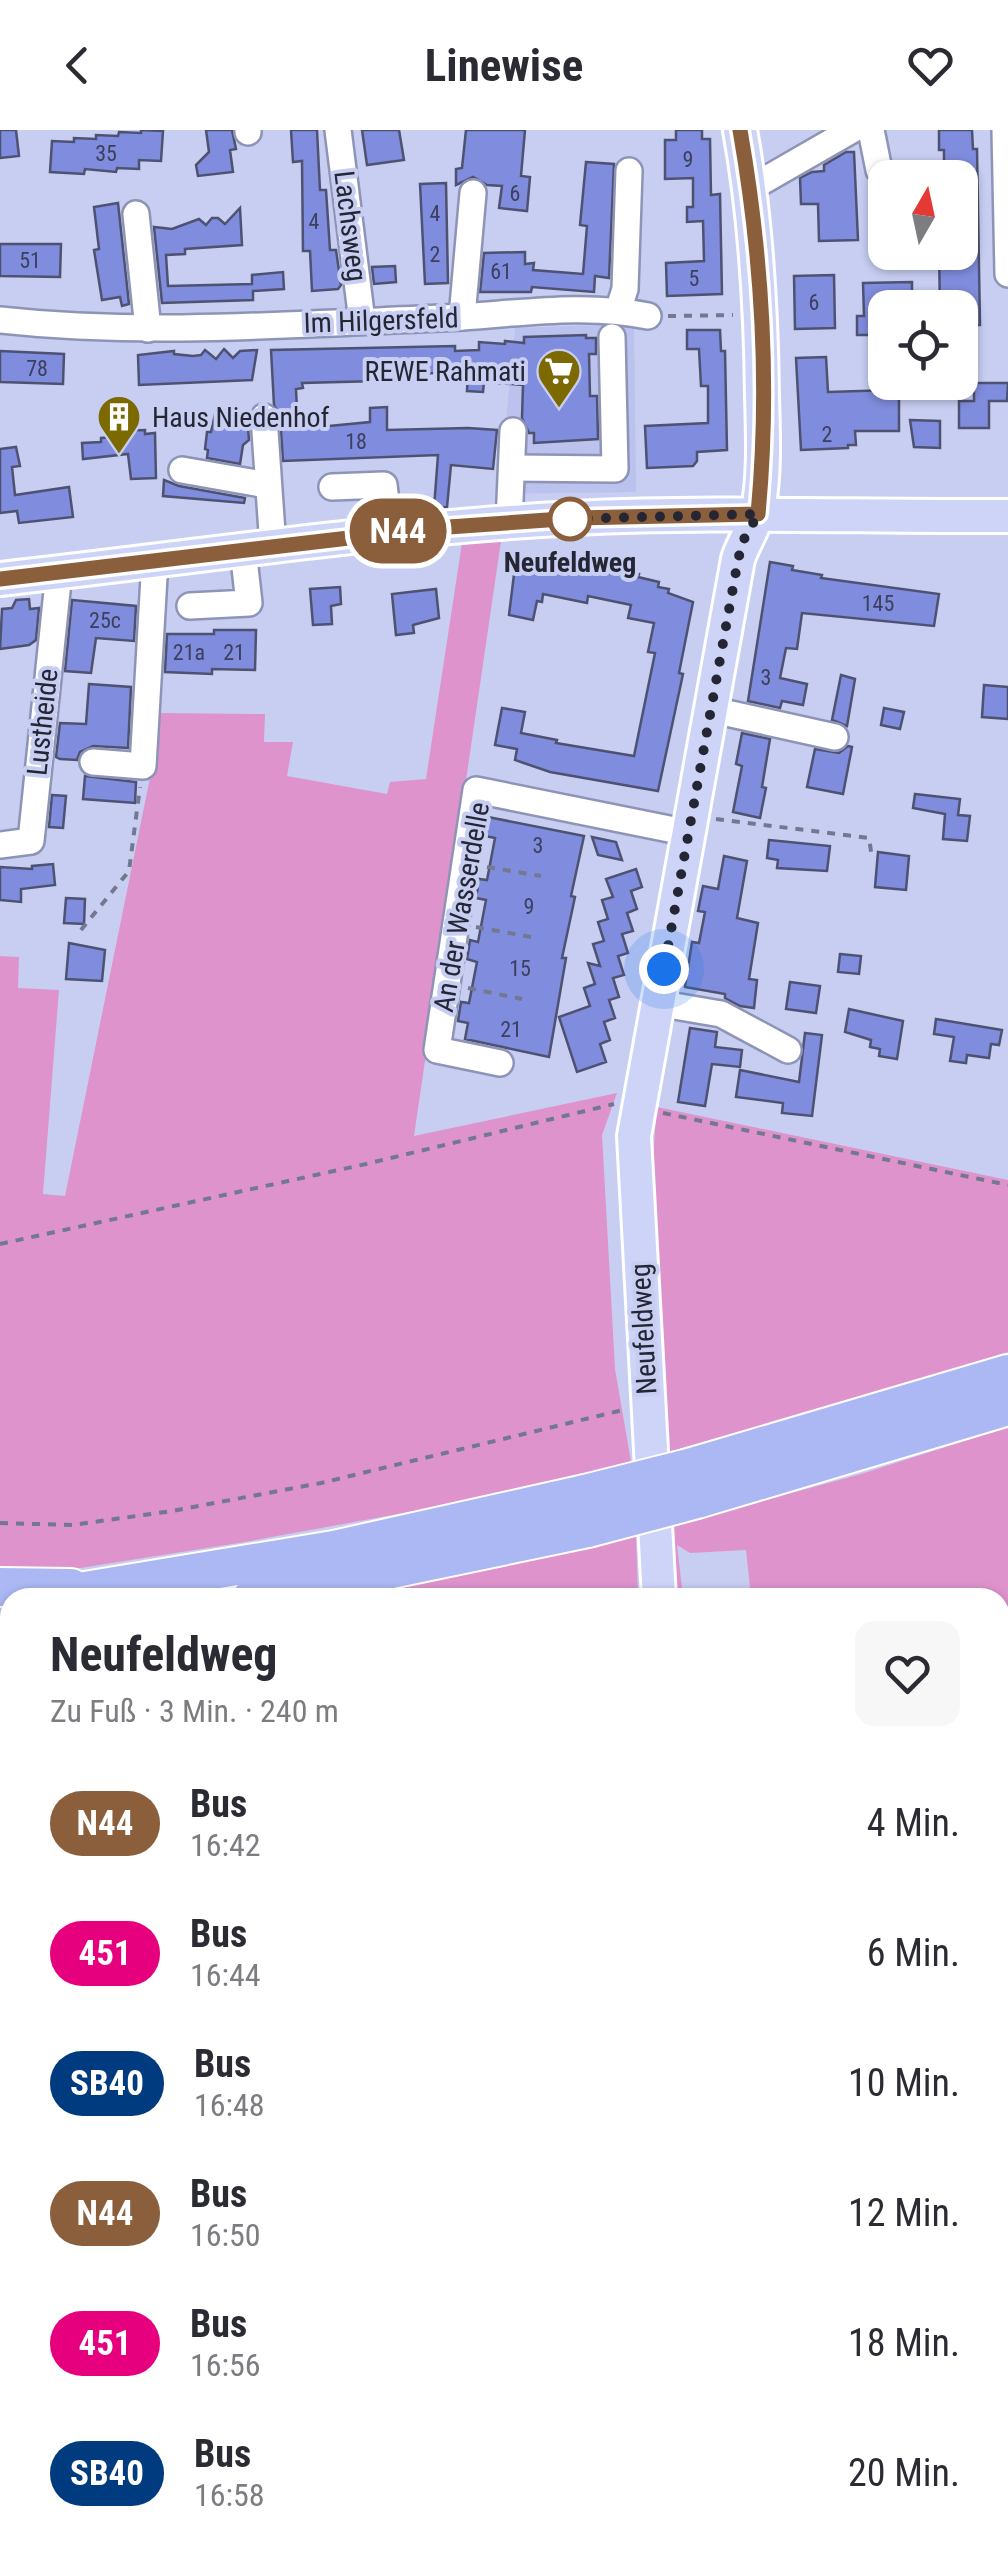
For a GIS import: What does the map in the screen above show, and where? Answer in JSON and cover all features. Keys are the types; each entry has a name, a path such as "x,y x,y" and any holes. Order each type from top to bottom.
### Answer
{"highway":[{"path":"693,1484 1008,1374"},
{"path":"291,1588 1008,1406"},
{"path":"114,1588 587,1511"},
{"path":"0,1587 54,1588"}],"main road":[{"name":"Neufeldweg","path":"658,1588 628,1106 657,1003 738,560 758,514 763,458 762,315 750,188 740,130"},
{"path":"0,578 390,532 509,523 758,514 1008,516"}],"street":[{"name":"Lachsweg","path":"338,130 362,321"},
{"path":"750,188 852,130"},
{"path":"871,130 876,160"},
{"path":"1004,130 1008,274"},
{"path":"618,311 625,289 629,170"},
{"path":"462,317 472,193"},
{"path":"136,214 148,329"},
{"name":"Im Hilgersfeld","path":"0,320 49,326 148,329 618,311 648,316"},
{"path":"512,468 615,468 612,336"},
{"path":"190,606 249,604 267,486 264,417"},
{"path":"509,523 513,430"},
{"path":"182,470 267,486"},
{"path":"332,487 384,485 390,532"},
{"path":"93,762 143,766 155,560"},
{"name":"Lustheide","path":"0,845 31,842 59,572"},
{"path":"713,710 835,737"},
{"name":"An der Wasserdelle","path":"500,1063 437,1050 476,790 691,825"},
{"path":"657,1003 721,1014 788,1050"}],"path":[{"path":"648,316 762,315"},
{"path":"81,930 128,870 143,766"},
{"path":"691,825 868,838 872,858"},
{"path":"463,862 541,876"},
{"path":"455,924 531,938"},
{"path":"446,983 522,999"},
{"path":"0,1244 628,1106 1008,1185"},
{"path":"0,1523 72,1525 172,1511 321,1483 580,1419 648,1407"}],"shaded area":[{"path":"634,324 636,492 499,494 515,328"},
{"path":"501,541 414,1136 617,1093 602,1135 615,1369 631,1462 474,1500 245,1542 0,1577 0,956 19,957 18,988 59,990 43,1194 65,1196 152,768 154,713 265,714 264,742 293,742 287,776 387,794 390,782 426,779 462,543"},
{"path":"657,1107 1008,1180 1008,1352 664,1453 651,1180"},
{"path":"1008,1427 1008,1588 750,1588 746,1550 690,1553 677,1545 682,1588 668,1588 665,1528 861,1474"},
{"path":"636,1535 638,1588 392,1588"}],"building":[{"path":"0,130 16,130 19,156 0,158"},
{"path":"206,130 232,130 236,149 230,150 233,172 198,176 196,165 209,152"},
{"path":"291,130 317,130 320,190 326,190 330,250 336,250 341,285 338,289 312,291 310,251 303,251 302,161 293,162"},
{"path":"362,130 399,130 404,160 367,165"},
{"path":"466,130 525,130 521,176 530,177 527,211 499,208 502,186 487,185 473,177 456,185"},
{"path":"676,130 702,130 702,139 710,139 711,195 720,194 722,294 667,296 666,263 704,261 703,221 687,222 687,207 693,207 693,178 665,179 665,140 676,140"},
{"path":"939,130 972,130 977,160 944,160 944,150 939,150"},
{"path":"163,131 161,161 139,160 139,169 117,168 116,172 50,172 52,141 74,142 74,138 96,139 96,135 118,136 119,132"},
{"path":"846,152 854,152 858,240 819,241 818,204 801,204 800,178 824,171 824,165"},
{"path":"586,162 614,164 609,278 595,276 594,292 532,287 531,292 480,292 484,253 525,252 525,264 534,263 533,270 583,274 587,226 580,225"},
{"path":"446,183 448,283 425,284 420,184"},
{"path":"118,203 129,304 122,306 120,297 102,300 94,250 99,249 94,207"},
{"path":"240,208 242,245 185,249 185,254 166,255 168,286 252,284 252,275 283,272 284,289 253,291 253,300 162,303 154,227 172,229 199,219 206,225 212,218 225,224"},
{"path":"978,208 980,325 978,290 940,290 939,270 978,270"},
{"path":"0,244 61,244 60,277 0,276"},
{"path":"395,266 396,282 374,284 372,267"},
{"path":"834,275 835,328 795,329 794,276"},
{"path":"912,282 912,290 868,290 868,335 857,335 857,316 864,316 863,283"},
{"path":"687,330 720,330 721,351 725,351 727,450 697,452 693,466 647,468 645,426 708,423 708,386 701,386 699,349 687,349"},
{"path":"524,337 596,338 596,354 589,354 590,396 597,396 598,439 534,443 534,433 529,433 522,418 523,385 484,382 483,392 467,391 468,372 378,375 378,381 302,383 303,388 296,389 298,429 370,422 370,408 387,407 387,430 497,430 493,469 451,465 447,507 434,508 438,455 283,461 271,350 455,346 455,351 479,350 479,342 524,343"},
{"path":"224,349 233,358 240,351 257,350 252,380 139,385 138,355 174,351 193,356 205,350 216,359"},
{"path":"0,351 64,354 63,384 0,382"},
{"path":"826,357 828,392 868,391 868,400 899,400 899,431 855,431 856,445 848,448 801,450 796,358"},
{"path":"978,383 1008,383 1007,401 989,401 989,428 959,428 959,401 978,400"},
{"path":"216,410 246,415 244,427 248,428 249,440 243,445 240,464 207,458 207,432 211,432"},
{"path":"910,420 940,421 940,448 914,447"},
{"path":"145,430 145,434 155,433 156,478 131,479 128,454 83,459 82,443 101,442 101,438 114,437 114,431"},
{"path":"16,447 20,466 12,467 15,495 69,487 73,517 19,523 17,511 0,513 0,449"},
{"path":"164,480 245,498 244,503 163,496"},
{"path":"532,562 639,574 638,577 659,582 658,587 669,589 668,593 693,602 679,673 683,674 658,791 550,772 515,760 517,749 495,745 502,708 525,712 521,733 634,756 655,653 648,652 654,623 628,618 631,605 588,596 587,603 543,594 542,602 537,601 533,620 509,615 515,566 531,569"},
{"path":"770,562 822,575 821,578 939,594 934,626 802,613 797,649 786,648 780,678 807,684 803,705 782,701 780,708 748,701"},
{"path":"340,587 341,604 331,606 332,624 313,625 310,589"},
{"path":"436,589 439,618 413,625 414,633 396,635 392,594"},
{"path":"29,599 30,609 39,608 36,640 29,645 0,649 2,609 12,608 16,600"},
{"path":"72,600 136,606 134,641 96,638 91,673 65,671"},
{"path":"214,630 256,630 255,670 212,669 212,674 165,672 167,634 214,634"},
{"path":"841,675 855,679 847,726 832,720"},
{"path":"89,684 131,687 128,748 93,746 80,752 77,760 60,759 56,757 60,723 86,724"},
{"path":"984,685 1008,687 1008,719 982,717"},
{"path":"884,708 904,712 900,729 881,725"},
{"path":"742,733 770,739 760,818 733,812 742,766 736,764"},
{"path":"852,747 843,794 807,787 815,749 839,753"},
{"path":"85,776 136,782 135,803 83,799"},
{"path":"915,794 960,799 958,815 970,816 967,841 943,839 945,814 913,808"},
{"path":"52,795 66,796 63,828 49,827"},
{"path":"488,817 584,836 571,896 575,897 562,958 566,958 549,1057 465,1039 468,1023 458,1021 461,1002 469,1003 477,962 467,959 470,940 478,942 486,900 476,898 479,879 487,880 495,838 485,836"},
{"path":"592,837 616,842 622,860 598,855"},
{"path":"769,840 830,846 827,871 777,868 778,860 767,858"},
{"path":"878,852 909,856 906,890 875,887"},
{"path":"724,856 747,861 737,918 758,923 749,979 757,980 754,1008 740,1006 725,998 725,994 685,987 692,942 699,943 705,912 698,911 703,886 718,889"},
{"path":"53,864 55,885 21,889 21,902 0,900 0,867 32,869"},
{"path":"636,869 642,887 631,891 637,909 627,913 633,931 622,934 628,953 618,956 624,975 613,978 619,997 609,1000 615,1018 604,1022 610,1040 600,1044 606,1062 577,1072 559,1017 590,1006 584,988 595,984 588,963 600,966 593,944 604,941 598,922 608,919 602,900 613,897 606,879"},
{"path":"66,898 85,899 84,924 64,923"},
{"path":"69,943 105,950 102,981 66,979"},
{"path":"840,954 861,956 859,974 838,972"},
{"path":"790,982 820,986 816,1013 786,1009"},
{"path":"849,1009 903,1021 897,1059 879,1056 880,1049 870,1047 871,1040 845,1032"},
{"path":"936,1019 1002,1030 999,1045 991,1044 989,1058 967,1055 966,1063 950,1061 954,1037 934,1034"},
{"path":"690,1028 717,1032 715,1047 742,1050 740,1067 712,1064 705,1106 678,1102"},
{"path":"805,1033 822,1035 812,1116 782,1113 783,1103 736,1097 740,1070 799,1082"}],"bus line":[{"name":"N44","path":"0,579 434,528 576,518 758,514 763,458 762,315 750,188 740,130"}],"place":[{"name":"REWE Rahmati","path":"559,409"},
{"name":"Haus Niedenhof","path":"119,455"},
{"name":"Neufeldweg","path":"570,519"}],"route":[{"path":"570,519 758,514 743,541 733,584 664,969"}]}
